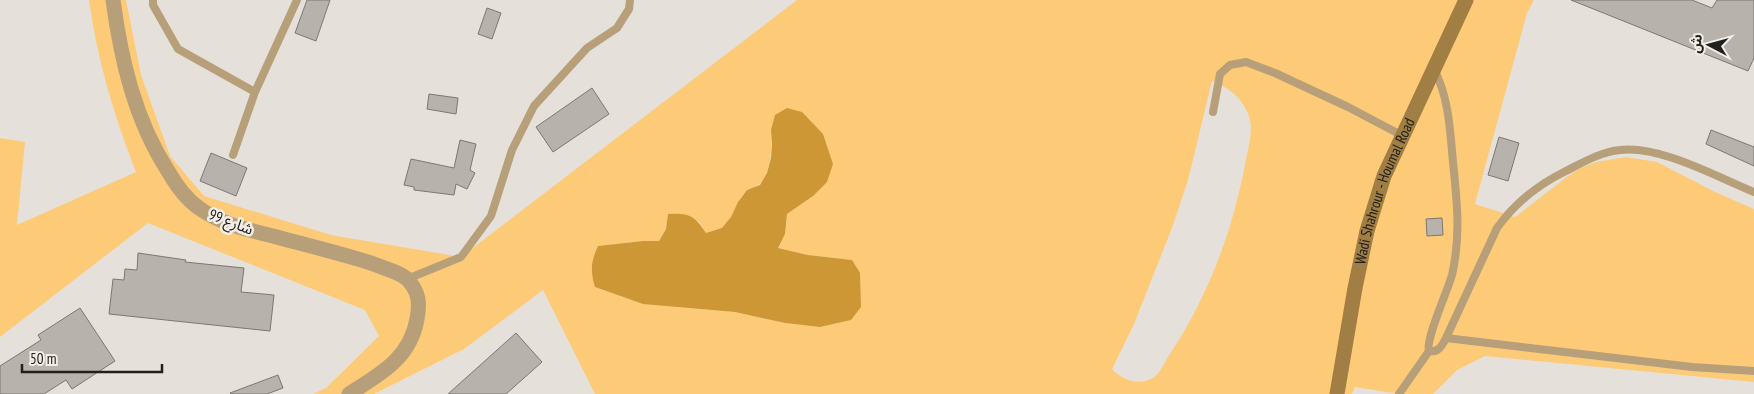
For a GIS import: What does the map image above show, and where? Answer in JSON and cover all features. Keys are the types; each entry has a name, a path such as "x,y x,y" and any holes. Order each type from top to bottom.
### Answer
{"main road":[{"name":"Wadi Shahrour - Houmal Road","path":"1337,394 1367,231 1384,176 1466,0"}],"street":[{"name":"شارع 99","path":"114,0 126,73 140,116 158,156 178,187 198,208 217,219 242,228 342,254 383,267 407,279 418,295 419,308 416,323 411,338 401,356 376,377 349,394"}],"lane":[{"path":"153,0 153,5 178,50 256,92"},
{"path":"233,155 256,92 297,0"},
{"path":"407,279 461,257 491,216 512,150 534,106 587,48 617,28 629,9 630,0"},
{"path":"1213,112 1220,74 1230,66 1246,62 1275,73 1348,107 1403,136"},
{"path":"1399,394 1428,351 1427,347 1431,331 1440,311 1452,274 1457,249 1458,203 1447,107 1441,82 1434,69"},
{"path":"1428,351 1436,351 1446,338 1497,228 1506,215 1520,202 1554,177 1587,160 1603,153 1622,149 1652,153 1684,162 1754,192"},
{"path":"1446,338 1692,367 1754,371"}],"shaded area":[{"path":"89,0 126,0 141,75 170,156 204,196 331,235 461,257 797,0 1534,0 1527,13 1475,204 1515,217 1581,168 1596,162 1626,157 1657,162 1713,191 1754,209 1754,382 1485,356 1457,370 1433,394 1399,394 1355,387 1352,394 595,394 543,290 464,349 374,394 313,394 326,388 379,336 365,310 148,223 0,337 0,138 25,142 17,225 136,172 120,130 107,87 92,22","holes":["1212,81 1231,91 1241,101 1250,120 1251,131 1233,216 1206,289 1195,312 1161,369 1153,378 1142,382 1131,381 1125,379 1112,369 1134,324 1172,228 1188,180","771,130 813,196 787,214 785,234 778,248 808,255 852,260 851,320 820,327 785,323 735,312 677,307 626,298 595,287 598,246 659,241 666,229 668,215 699,222 706,234 725,226 742,196 763,181 766,175 770,160"]},
{"path":"787,108 802,112 823,134 833,164 827,182 813,196 787,214 785,234 778,248 808,255 852,260 860,273 861,307 851,320 820,327 785,323 735,312 643,304 595,287 592,266 598,246 659,241 666,229 668,214 690,216 698,222 706,233 722,228 747,190 760,185 767,173 771,158 771,130 775,115"}],"building":[{"path":"307,0 330,0 316,41 295,33"},
{"path":"1571,0 1692,0 1712,8 1717,0 1754,0 1754,58 1748,71"},
{"path":"487,8 501,13 492,39 478,34"},
{"path":"592,88 609,114 553,152 536,127"},
{"path":"429,94 458,98 456,114 427,109"},
{"path":"1711,130 1754,147 1754,166 1706,144"},
{"path":"1499,137 1519,143 1508,181 1488,175"},
{"path":"460,140 476,144 470,170 475,173 467,189 456,184 454,195 414,190 414,187 404,185 411,159 454,168"},
{"path":"211,153 247,168 236,196 200,181"},
{"path":"1442,218 1443,235 1427,236 1426,219"},
{"path":"138,253 186,260 185,262 244,268 241,292 274,295 270,331 109,314 113,279 124,280 125,269 137,270"},
{"path":"80,308 115,361 72,389 66,380 44,394 0,394 0,366 41,340 38,335"},
{"path":"516,333 542,362 506,394 448,394"},
{"path":"278,375 283,388 267,394 230,393"}]}
